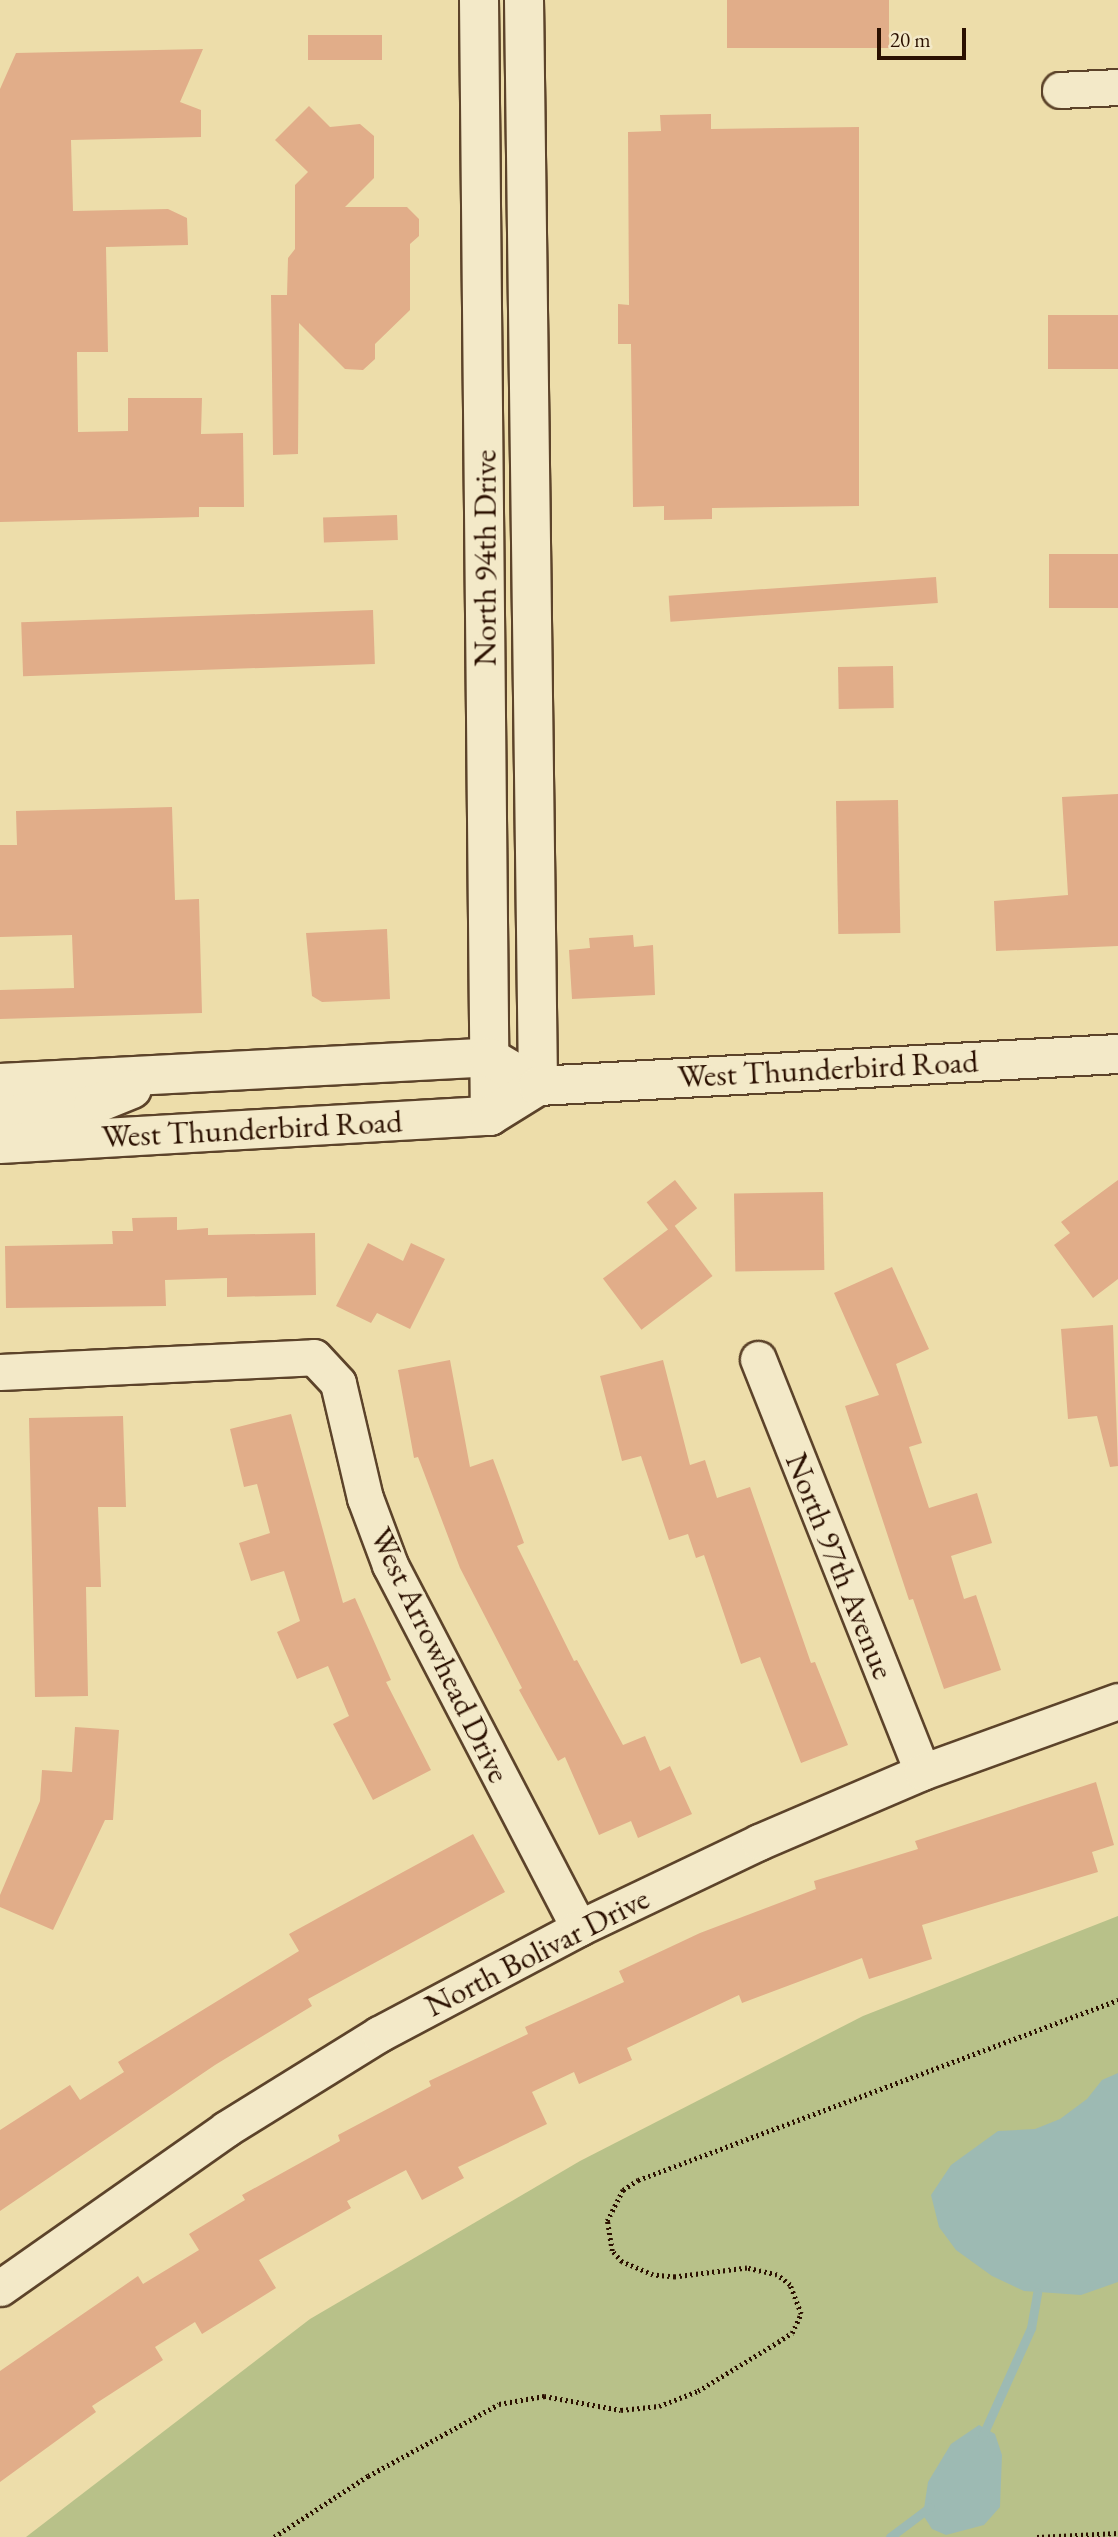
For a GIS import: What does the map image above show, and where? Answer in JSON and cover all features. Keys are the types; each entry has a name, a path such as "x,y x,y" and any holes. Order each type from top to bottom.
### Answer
{"street":[{"name":"North 94th Drive","path":"479,0 491,1116"},
{"name":"North 94th Drive","path":"524,0 532,852 538,1086"},
{"path":"479,79 526,76"},
{"path":"1060,90 1118,87"},
{"path":"485,680 530,679"},
{"path":"489,853 532,852"},
{"name":"West Thunderbird Road","path":"0,1144 491,1116 538,1086 1118,1054"},
{"path":"489,1057 538,1086"},
{"name":"West Thunderbird Road","path":"0,1083 489,1057"},
{"path":"0,1116 93,1105 166,1076"},
{"name":"West Arrowhead Drive","path":"0,1372 314,1357 338,1383 365,1498 390,1565 579,1928"},
{"name":"North 97th Avenue","path":"758,1359 922,1772"},
{"name":"North Bolivar Drive","path":"0,2288 238,2121 379,2034 579,1928 759,1842 922,1772 1118,1701"}],"path":[{"path":"274,2537 368,2476 499,2404 544,2396 621,2410 659,2406 698,2391 778,2342 792,2333 801,2314 790,2285 776,2275 747,2268 675,2277 622,2262 612,2251 607,2228 612,2205 623,2190 638,2180 1118,2000"},
{"path":"1037,2537 1118,2533"}],"green space":[{"path":"1118,1916 1118,2537 26,2537 310,2319 580,2161 863,2016"}],"water":[{"path":"1118,2073 1118,2282 1081,2295 1024,2291 992,2276 956,2250 939,2227 931,2195 951,2165 998,2131 1035,2129 1060,2119 1087,2099 1102,2080"},
{"path":"979,2425 995,2434 1002,2455 1000,2507 984,2525 946,2535 932,2529 923,2515 928,2482 951,2444"}],"building":[{"path":"727,0 889,0 889,48 727,48"},
{"path":"308,35 382,35 382,60 308,60"},
{"path":"203,49 180,102 201,110 201,137 71,140 73,211 168,209 187,218 188,245 106,247 108,352 77,352 78,432 128,431 128,398 202,398 201,434 243,433 244,507 199,507 199,517 0,522 0,89 16,53"},
{"path":"309,106 330,127 360,124 374,136 374,178 345,207 407,207 419,219 419,236 410,244 410,310 375,344 375,359 363,370 345,369 299,323 298,454 273,455 271,295 287,295 288,258 295,249 295,185 308,172 275,140"},
{"path":"711,114 711,129 859,127 859,506 712,508 712,519 664,520 664,506 633,507 631,344 618,344 618,304 629,305 628,132 661,131 660,115"},
{"path":"1048,315 1118,315 1118,369 1048,369"},
{"path":"397,515 398,540 324,543 323,518"},
{"path":"1049,554 1118,554 1118,608 1049,608"},
{"path":"936,577 938,603 670,622 669,596"},
{"path":"373,610 375,664 23,676 21,622"},
{"path":"893,666 894,708 839,709 838,667"},
{"path":"1118,794 1118,946 996,951 994,901 1068,895 1062,797"},
{"path":"898,800 900,933 838,934 836,801"},
{"path":"172,807 175,900 199,899 202,1013 0,1019 0,990 74,988 72,935 0,937 0,845 17,845 16,811"},
{"path":"387,929 390,999 322,1002 312,996 306,933"},
{"path":"633,935 634,947 653,945 655,995 572,999 569,950 590,948 589,938"},
{"path":"675,1180 697,1208 669,1231 647,1202"},
{"path":"1118,1180 1118,1279 1093,1298 1054,1245 1070,1233 1061,1222"},
{"path":"823,1192 824,1270 735,1272 734,1194"},
{"path":"177,1217 177,1230 208,1228 208,1235 315,1233 316,1295 227,1297 227,1278 165,1280 166,1306 6,1308 5,1246 113,1244 112,1231 133,1231 132,1218"},
{"path":"674,1225 713,1276 641,1330 603,1279"},
{"path":"368,1243 403,1261 411,1243 445,1259 410,1329 377,1313 371,1323 336,1306"},
{"path":"892,1267 929,1349 896,1364 922,1443 909,1447 929,1508 977,1493 992,1543 951,1556 964,1599 976,1595 1001,1670 944,1689 913,1599 909,1600 845,1406 879,1395 834,1293"},
{"path":"1113,1325 1118,1466 1110,1467 1097,1416 1068,1419 1061,1329"},
{"path":"450,1360 470,1467 493,1459 524,1543 517,1546 574,1661 577,1660 623,1745 645,1736 660,1771 670,1766 692,1814 638,1838 631,1821 599,1835 565,1757 558,1761 519,1690 522,1688 460,1568 418,1457 414,1458 398,1370"},
{"path":"663,1360 690,1465 705,1460 717,1498 750,1487 811,1663 815,1662 848,1745 801,1763 760,1657 741,1664 704,1555 696,1558 688,1534 669,1540 641,1456 622,1461 600,1376"},
{"path":"291,1414 343,1603 355,1598 391,1680 386,1682 431,1770 373,1800 333,1724 349,1716 328,1666 297,1679 277,1632 300,1621 284,1571 251,1581 239,1543 270,1533 257,1484 244,1487 230,1429"},
{"path":"123,1416 126,1507 98,1507 101,1587 86,1587 88,1696 35,1697 29,1418"},
{"path":"75,1727 119,1730 113,1820 105,1820 53,1930 0,1907 0,1895 40,1801 42,1770 72,1772"},
{"path":"1096,1782 1114,1845 1092,1852 1098,1872 922,1925 932,1959 869,1979 862,1958 742,2003 739,1995 627,2048 632,2060 579,2084 574,2072 532,2092 547,2124 458,2167 464,2178 422,2200 406,2170 347,2201 351,2208 259,2260 276,2288 202,2334 195,2322 155,2347 163,2360 92,2406 96,2412 0,2482 0,2371 138,2276 143,2284 199,2250 189,2234 245,2200 242,2195 340,2141 338,2135 431,2086 429,2081 528,2034 525,2027 624,1982 619,1971 700,1933 816,1889 814,1881 918,1849 915,1841"},
{"path":"473,1834 505,1892 308,1999 312,2006 215,2065 0,2211 0,2130 70,2085 80,2100 124,2072 118,2062 299,1951 289,1934"}],"waterway":[{"path":"982,2437 1031,2328 1037,2293"},
{"path":"890,2537 930,2507"}]}
